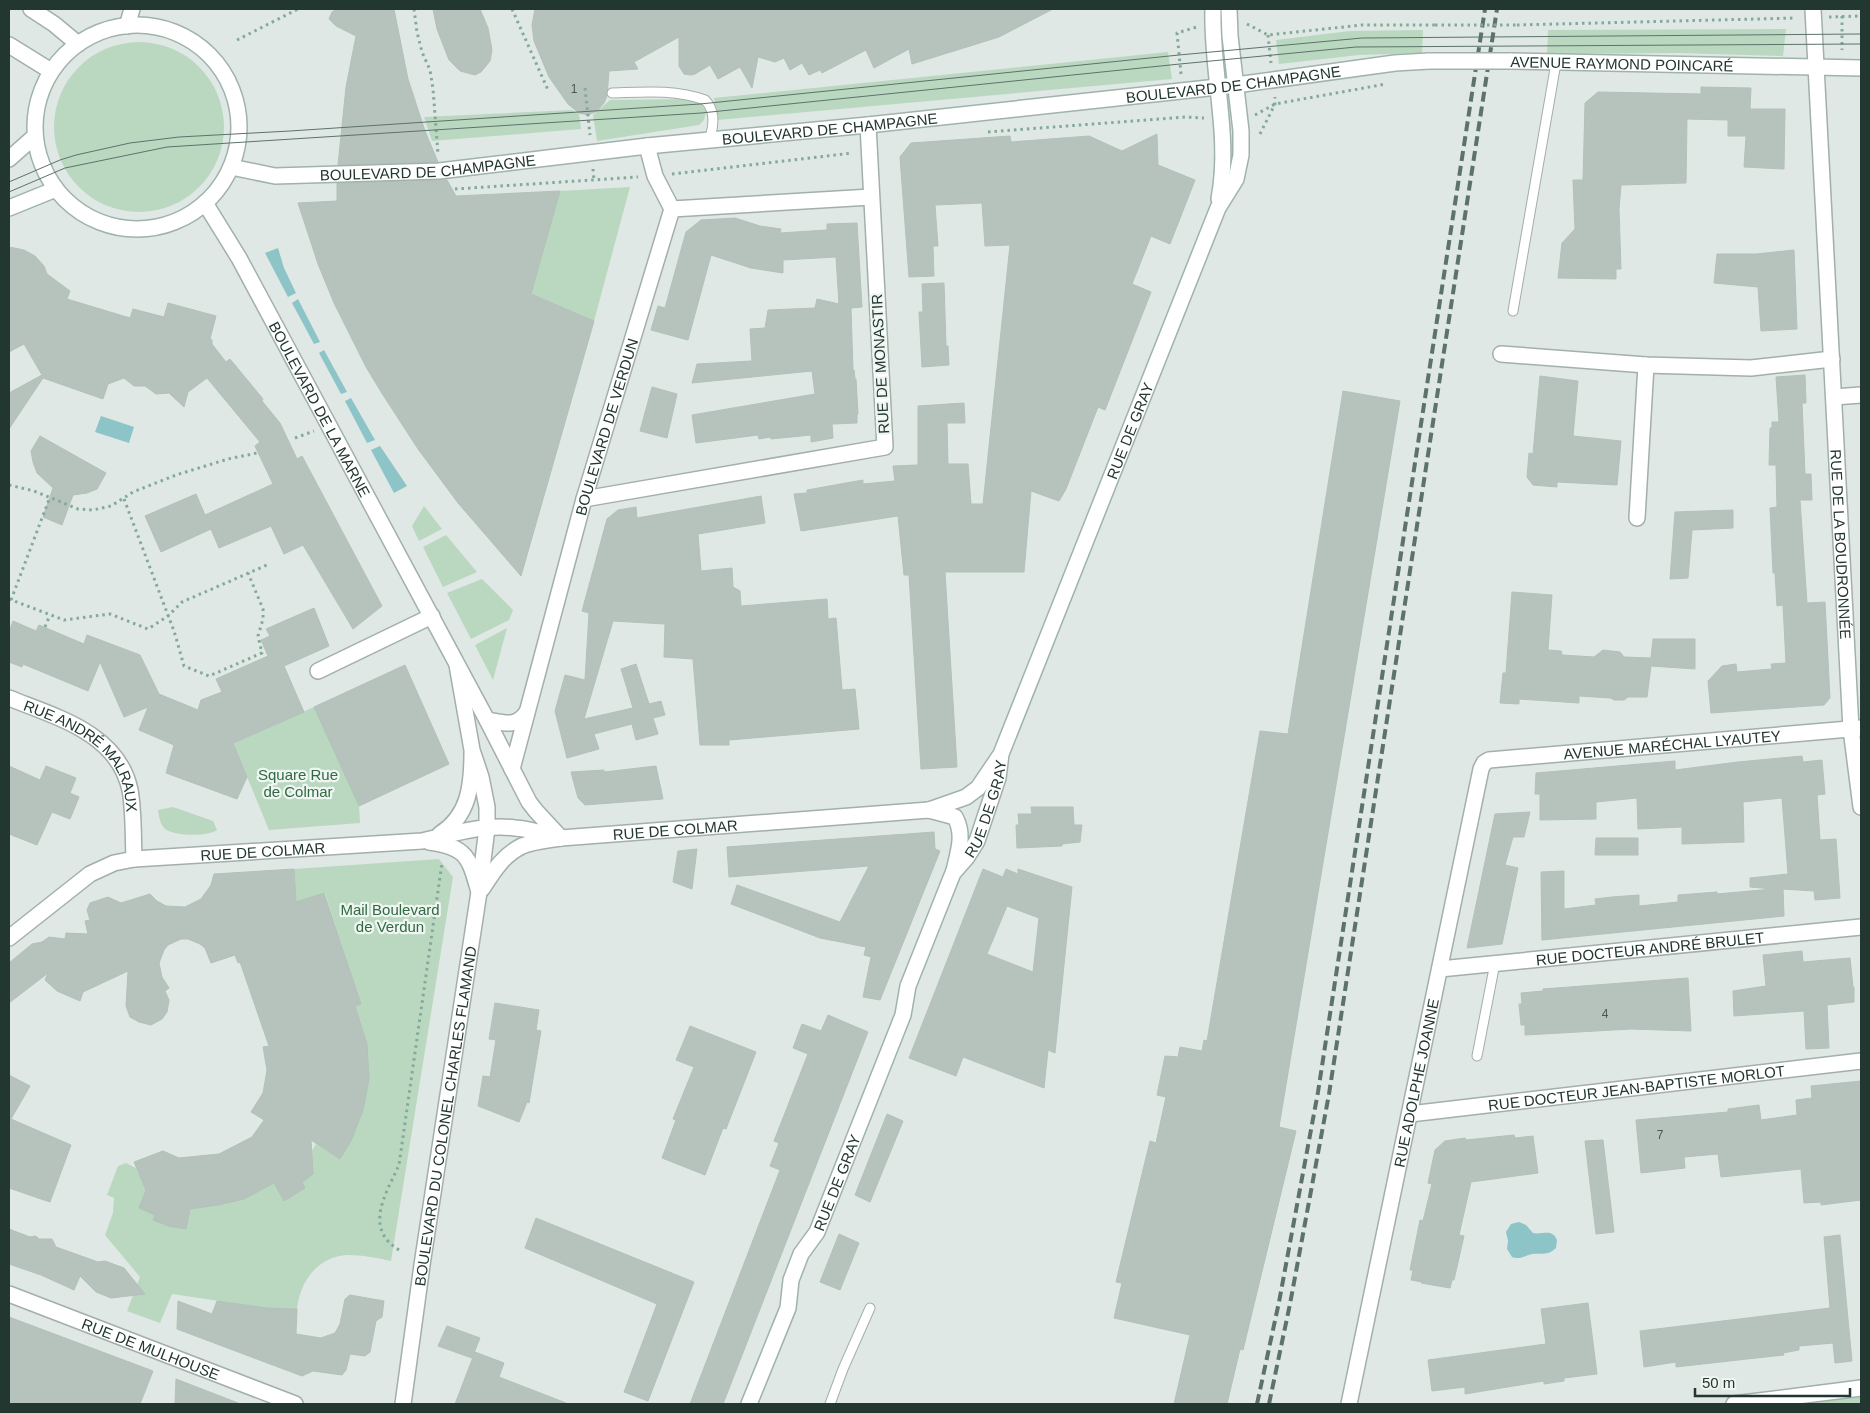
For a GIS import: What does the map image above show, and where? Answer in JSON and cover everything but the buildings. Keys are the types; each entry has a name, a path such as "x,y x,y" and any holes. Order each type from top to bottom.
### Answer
{"street":[{"path":"31,9 54,24 78,44"},
{"path":"127,26 132,9"},
{"name":"RUE DE GRAY","path":"1213,9 1217,87 1224,149 1223,182 1218,208"},
{"name":"RUE DE GRAY","path":"749,1404 788,1308 791,1280 801,1254 817,1232 903,1015 908,986 953,873 967,857 977,841 994,794 1001,754 1218,208 1236,179 1240,163 1241,131 1230,36 1229,9"},
{"path":"1813,13 1817,68"},
{"path":"127,26 147,26 166,30 184,37 200,47 214,61 230,86 238,114 238,143 231,167 215,193 192,213 177,221 161,226 128,229 111,226 95,220 67,202 42,167 35,136 36,109 40,96 51,72 63,56 78,44 101,32 127,26"},
{"path":"9,46 51,72"},
{"name":"AVENUE RAYMOND POINCARÉ","path":"1428,62 1510,61 1861,68"},
{"name":"BOULEVARD DE CHAMPAGNE","path":"231,167 275,176 438,171 647,146 868,125 1236,85 1395,63 1428,62"},
{"name":"RUE DE LA BOUDRONNÉE","path":"1817,68 1834,397 1861,808"},
{"name":"RUE DE MONASTIR","path":"584,498 885,447 868,125"},
{"path":"9,159 35,136"},
{"path":"647,146 655,176 672,209 871,197"},
{"path":"9,208 56,189"},
{"name":"BOULEVARD DE LA MARNE","path":"205,203 239,258 432,616 512,769 536,811 562,838"},
{"name":"BOULEVARD DE VERDUN","path":"512,769 584,498 672,209"},
{"path":"1502,354 1646,365 1751,368 1832,359"},
{"path":"1637,518 1646,365"},
{"path":"1834,397 1861,396"},
{"path":"318,671 432,616"},
{"name":"BOULEVARD DE LA MARNE","path":"457,665 472,750 487,807 487,828"},
{"name":"RUE ANDRÉ MALRAUX","path":"9,698 85,730 106,745 118,760 126,775 130,791 134,859"},
{"path":"487,720 514,723 522,720 527,712"},
{"name":"AVENUE MARÉCHAL LYAUTEY","path":"1484,763 1489,760 1856,728"},
{"name":"BOULEVARD DE LA MARNE","path":"422,841 450,828 459,817 472,781 472,750"},
{"name":"RUE DE COLMAR","path":"9,938 90,874 103,867 134,859 422,841 469,830 487,828 515,828 562,838 929,810 966,797 972,793 978,788 1001,754"},
{"name":"RUE ADOLPHE JOANNE","path":"1349,1404 1481,769 1484,763"},
{"name":"RUE DE COLMAR","path":"929,810 955,816 959,823 962,834 953,873"},
{"name":"BOULEVARD DU COLONEL CHARLES FLAMAND","path":"403,1404 487,828"},
{"path":"479,892 494,869 523,845 562,838"},
{"name":"RUE DE COLMAR","path":"422,841 447,845 461,851 468,860 479,892"},
{"name":"RUE DOCTEUR ANDRÉ BRULET","path":"1440,969 1861,927"},
{"name":"RUE DOCTEUR JEAN-BAPTISTE MORLOT","path":"1410,1114 1861,1061"},
{"name":"RUE DE MULHOUSE","path":"9,1294 295,1404"},
{"path":"1734,1404 1861,1388"}],"lane":[{"path":"1513,312 1556,62"},
{"path":"612,94 650,92 684,94 704,100 712,112 713,130 710,140"},
{"path":"1477,1056 1495,963"},
{"path":"830,1404 870,1308"}],"path":[{"path":"236,40 298,9"},
{"path":"414,9 417,32 422,52 430,70 433,89 439,190 655,176 855,153 870,148"},
{"path":"512,9 548,90"},
{"path":"1268,35 1362,25 1517,25 1813,13 1861,16"},
{"path":"1275,104 1389,83"},
{"path":"987,132 1185,116"},
{"path":"295,438 315,431"},
{"path":"9,485 34,491 78,509 93,510 111,506 133,492 176,476 228,459 257,453"},
{"path":"50,498 10,599 64,620 110,614 148,629 168,616 182,602 267,564"},
{"path":"124,499 168,616 184,666 209,676 262,653 258,636 263,619 263,609 248,573"},
{"path":"45,627 50,615"},
{"path":"399,1250 392,1246 384,1236 379,1221 380,1206 398,1165 443,858"}],"green space":[{"path":"1786,29 1783,56 1679,53 1547,54 1548,30"},
{"path":"1423,30 1422,53 1359,55 1279,64 1276,40 1350,31"},
{"path":"131,42 147,42 179,52 193,61 205,73 214,87 220,102 224,127 220,152 214,167 205,181 193,193 179,202 164,208 147,212 131,212 99,202 85,193 73,181 64,167 58,152 54,135 54,119 64,87 73,73 85,61 99,52 114,46"},
{"path":"1168,52 1172,79 718,120 714,98"},
{"path":"610,100 698,100 706,111 704,120 699,125 597,141 593,115"},
{"path":"572,110 579,114 581,129 432,141 424,117"},
{"path":"630,187 594,321 531,294 560,191"},
{"path":"424,506 442,529 419,541 412,526"},
{"path":"446,535 477,572 443,587 423,547"},
{"path":"482,579 513,610 509,620 471,639 447,593"},
{"path":"507,628 493,680 475,645"},
{"name":"Square Rue de Colmar","path":"314,707 359,806 360,823 269,830 233,743"},
{"path":"173,807 213,821 217,830 199,835 176,833 165,829 159,818 158,810"},
{"name":"Mail Boulevard de Verdun","path":"439,859 453,877 391,1261 348,1255 337,1256 328,1260 312,1272 302,1289 297,1309 267,1308 172,1294 160,1323 127,1311 140,1277 105,1235 113,1213 114,1198 107,1195 118,1166 126,1163 136,1168 141,1175 155,1215 153,1220 168,1226 186,1229 190,1209 244,1199 274,1183 284,1200 304,1188 299,1177 305,1179 313,1174 311,1152 316,1144 340,1158 351,1141 367,1044 355,1006 361,1004 325,893 296,902 294,869"},
{"path":"1835,1394 1861,1394 1861,1404 1811,1404"}],"water":[{"path":"278,248 284,268 296,293 288,297 265,253"},
{"path":"298,299 320,342 314,344 292,303"},
{"path":"324,350 347,392 341,394 319,353"},
{"path":"351,398 375,440 367,443 345,401"},
{"path":"101,416 134,427 129,443 95,432"},
{"path":"380,446 407,486 394,493 371,450"},
{"path":"1519,1222 1526,1225 1533,1233 1553,1234 1557,1240 1556,1248 1547,1253 1532,1254 1520,1258 1512,1257 1507,1249 1506,1232 1511,1224"}],"tram line":[{"path":"9,182 76,155 130,143 179,137 700,104 1362,38 1861,34"},
{"path":"9,192 65,168 167,147 701,113 1356,47 1861,44"}],"railway":[{"path":"1257,1404 1279,1302 1318,1092 1485,9"},
{"path":"1269,1404 1290,1304 1329,1094 1497,9"}]}
